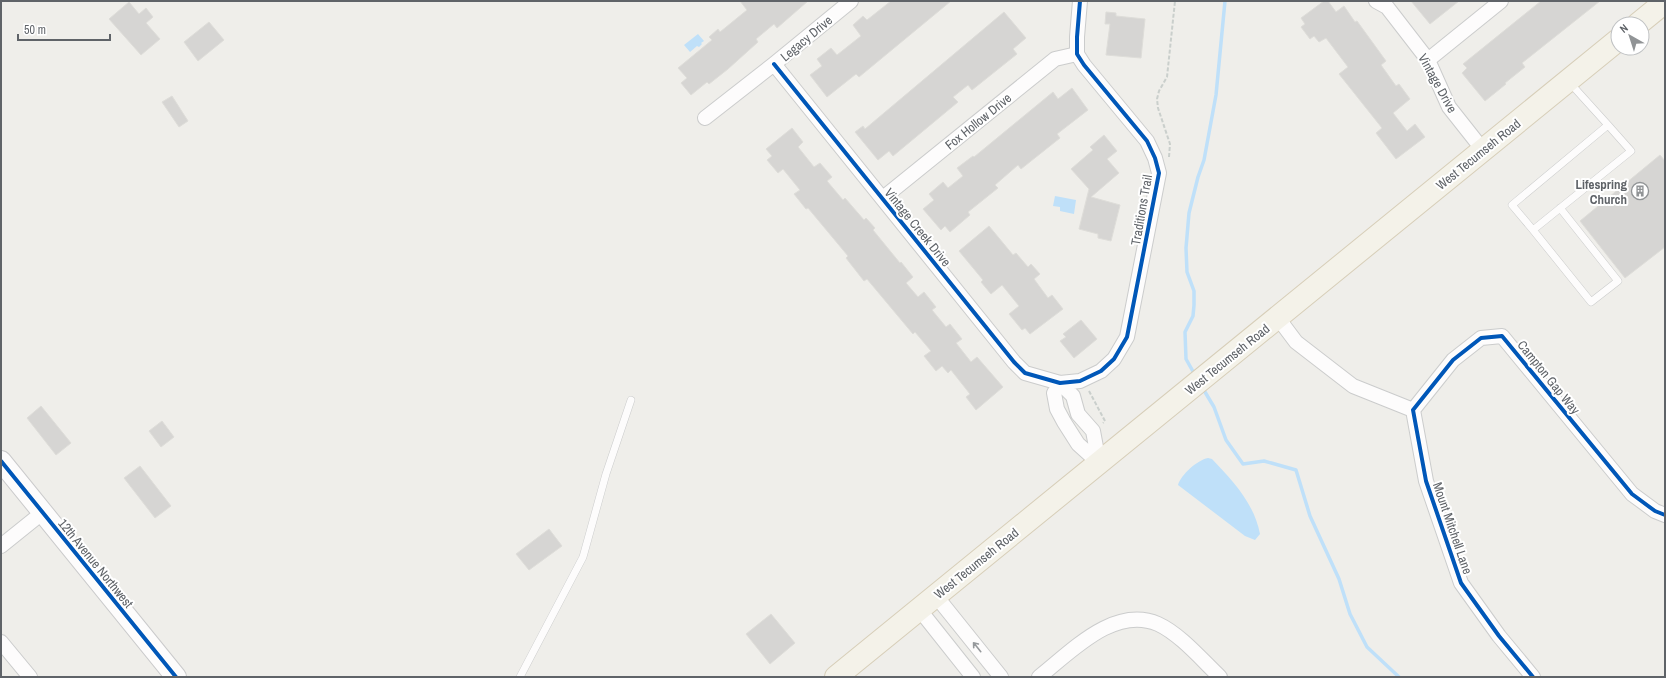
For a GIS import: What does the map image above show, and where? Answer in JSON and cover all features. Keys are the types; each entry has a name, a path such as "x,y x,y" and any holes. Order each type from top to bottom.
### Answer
{"main road":[{"path":"1648,16 1665,2"},
{"name":"West Tecumseh Road","path":"836,677 1610,47"}],"street":[{"name":"Legacy Drive","path":"705,118 774,64 850,1"},
{"path":"1077,54 1080,1"},
{"name":"Vintage Drive","path":"1376,1 1387,7 1428,60 1449,107 1483,150"},
{"path":"1428,60 1502,1"},
{"name":"Fox Hollow Drive","path":"883,198 1055,59 1077,54"},
{"name":"Traditions Trail","path":"1060,383 1080,381 1101,371 1114,359 1127,337 1159,173 1155,158 1147,141 1084,65 1077,54"},
{"name":"Vintage Creek Drive","path":"774,64 1014,362 1026,373 1060,383"},
{"path":"1278,318 1296,342 1353,386 1412,410"},
{"name":"Campton Gap Way","path":"1412,410 1454,360 1481,338 1502,336 1632,494 1654,511 1665,515"},
{"path":"1060,383 1073,396 1078,414 1093,431 1099,463 1078,444 1057,409 1054,393 1060,383"},
{"name":"Mount Mitchell Lane","path":"1412,410 1426,481 1461,583 1499,636 1533,677"},
{"name":"12th Avenue Northwest","path":"1,461 176,677"},
{"path":"1,546 42,513"},
{"path":"936,596 1001,677"},
{"path":"919,610 973,677"},
{"path":"1039,677 1099,630 1121,621 1145,620 1159,624 1179,638 1220,677"},
{"path":"1,642 30,677"}],"lane":[{"path":"1533,230 1631,151 1568,81"},
{"path":"1560,208 1618,281 1591,302 1512,206 1608,125"},
{"path":"520,677 583,557 606,474 631,400"}],"water":[{"path":"698,34 704,41 699,47 697,46 690,52 684,45"},
{"path":"1055,196 1076,200 1074,214 1060,211 1060,207 1053,206"},
{"path":"1208,458 1212,459 1228,476 1248,502 1260,534 1255,540 1245,536 1178,485 1182,477 1190,468"}],"building":[{"path":"740,1 808,1 777,28 774,24 756,39 758,42 728,69 709,84 707,82 691,95 681,83 687,78 678,68 712,40 709,37 718,29 720,32 747,10"},
{"path":"891,1 951,1 859,77 856,74 827,97 810,75 822,66 817,59 831,48 837,55 861,36 853,25 863,16 867,20"},
{"path":"1324,1 1328,1 1336,12 1344,6 1355,22 1357,21 1386,61 1381,65 1396,86 1399,84 1410,99 1393,113 1407,131 1415,124 1425,137 1396,159 1376,133 1382,128 1339,74 1348,67 1326,38 1319,42 1314,36 1310,39 1301,27 1305,24 1301,18"},
{"path":"1411,1 1459,1 1430,24"},
{"path":"1541,1 1600,1 1522,63 1525,67 1485,101 1462,73 1467,68 1463,64"},
{"path":"129,2 139,14 146,8 153,17 146,23 160,39 141,55 109,19"},
{"path":"1004,12 1026,38 1013,49 1017,54 972,90 968,85 953,97 958,102 893,156 889,151 878,160 855,132 863,126 865,129"},
{"path":"1106,12 1116,13 1116,16 1145,19 1141,58 1106,55 1110,24 1105,24"},
{"path":"209,22 224,40 198,61 184,42"},
{"path":"1072,88 1088,110 1057,134 1060,138 1021,169 1018,165 995,185 998,188 968,212 970,215 950,232 945,226 941,230 923,209 934,200 929,194 943,182 948,188 963,176 957,168 973,156 974,157 1053,92 1058,99"},
{"path":"172,96 188,121 179,127 162,102"},
{"path":"792,128 803,142 798,147 814,167 820,163 832,177 827,181 843,200 845,198 864,220 866,218 875,228 873,230 913,277 906,283 918,297 924,292 936,307 932,310 946,327 950,324 962,339 956,343 971,362 977,357 1003,387 976,410 966,397 970,394 951,370 948,373 942,366 936,371 924,356 931,351 915,332 913,334 867,279 864,281 846,258 848,256 808,208 806,209 794,194 800,190 783,169 778,173 767,160 772,156 766,149"},
{"path":"1104,135 1117,151 1107,159 1119,173 1091,197 1120,205 1111,241 1098,238 1098,234 1079,229 1089,189 1071,169 1093,150 1090,147"},
{"name":"Lifespring Church","path":"1660,155 1665,161 1665,247 1625,278 1580,221"},
{"path":"989,226 1013,255 1016,253 1028,267 1031,264 1040,274 1034,279 1048,298 1052,295 1063,309 1030,334 1025,328 1022,330 1009,314 1019,306 1002,285 991,294 981,282 983,280 959,251"},
{"path":"1081,320 1097,339 1074,358 1060,341 1066,337 1063,334"},
{"path":"41,406 71,443 56,455 27,418"},
{"path":"162,421 174,437 161,447 149,431"},
{"path":"140,466 171,506 155,518 124,478"},
{"path":"549,529 562,546 529,570 516,554"},
{"path":"771,614 795,643 770,664 746,634"}],"waterway":[{"path":"1195,375 1186,359 1185,332 1193,316 1194,305 1194,291 1187,272 1186,248 1189,213 1204,160 1216,95 1225,1"},
{"path":"1202,387 1214,407 1226,440 1243,464 1264,461 1296,470 1310,516 1339,579 1350,614 1367,647 1399,677"}],"cycle path":[{"path":"774,64 1014,362 1025,373 1060,383 1080,381 1101,371 1114,359 1127,337 1159,173 1155,158 1147,141 1084,65 1077,54 1080,1"},
{"path":"1533,677 1499,636 1461,583 1426,481 1413,410 1453,360 1481,338 1502,336 1632,494 1655,511 1665,515"},
{"path":"1,461 176,677"}],"place":[{"name":"Lifespring Church","path":"1640,191"}]}
